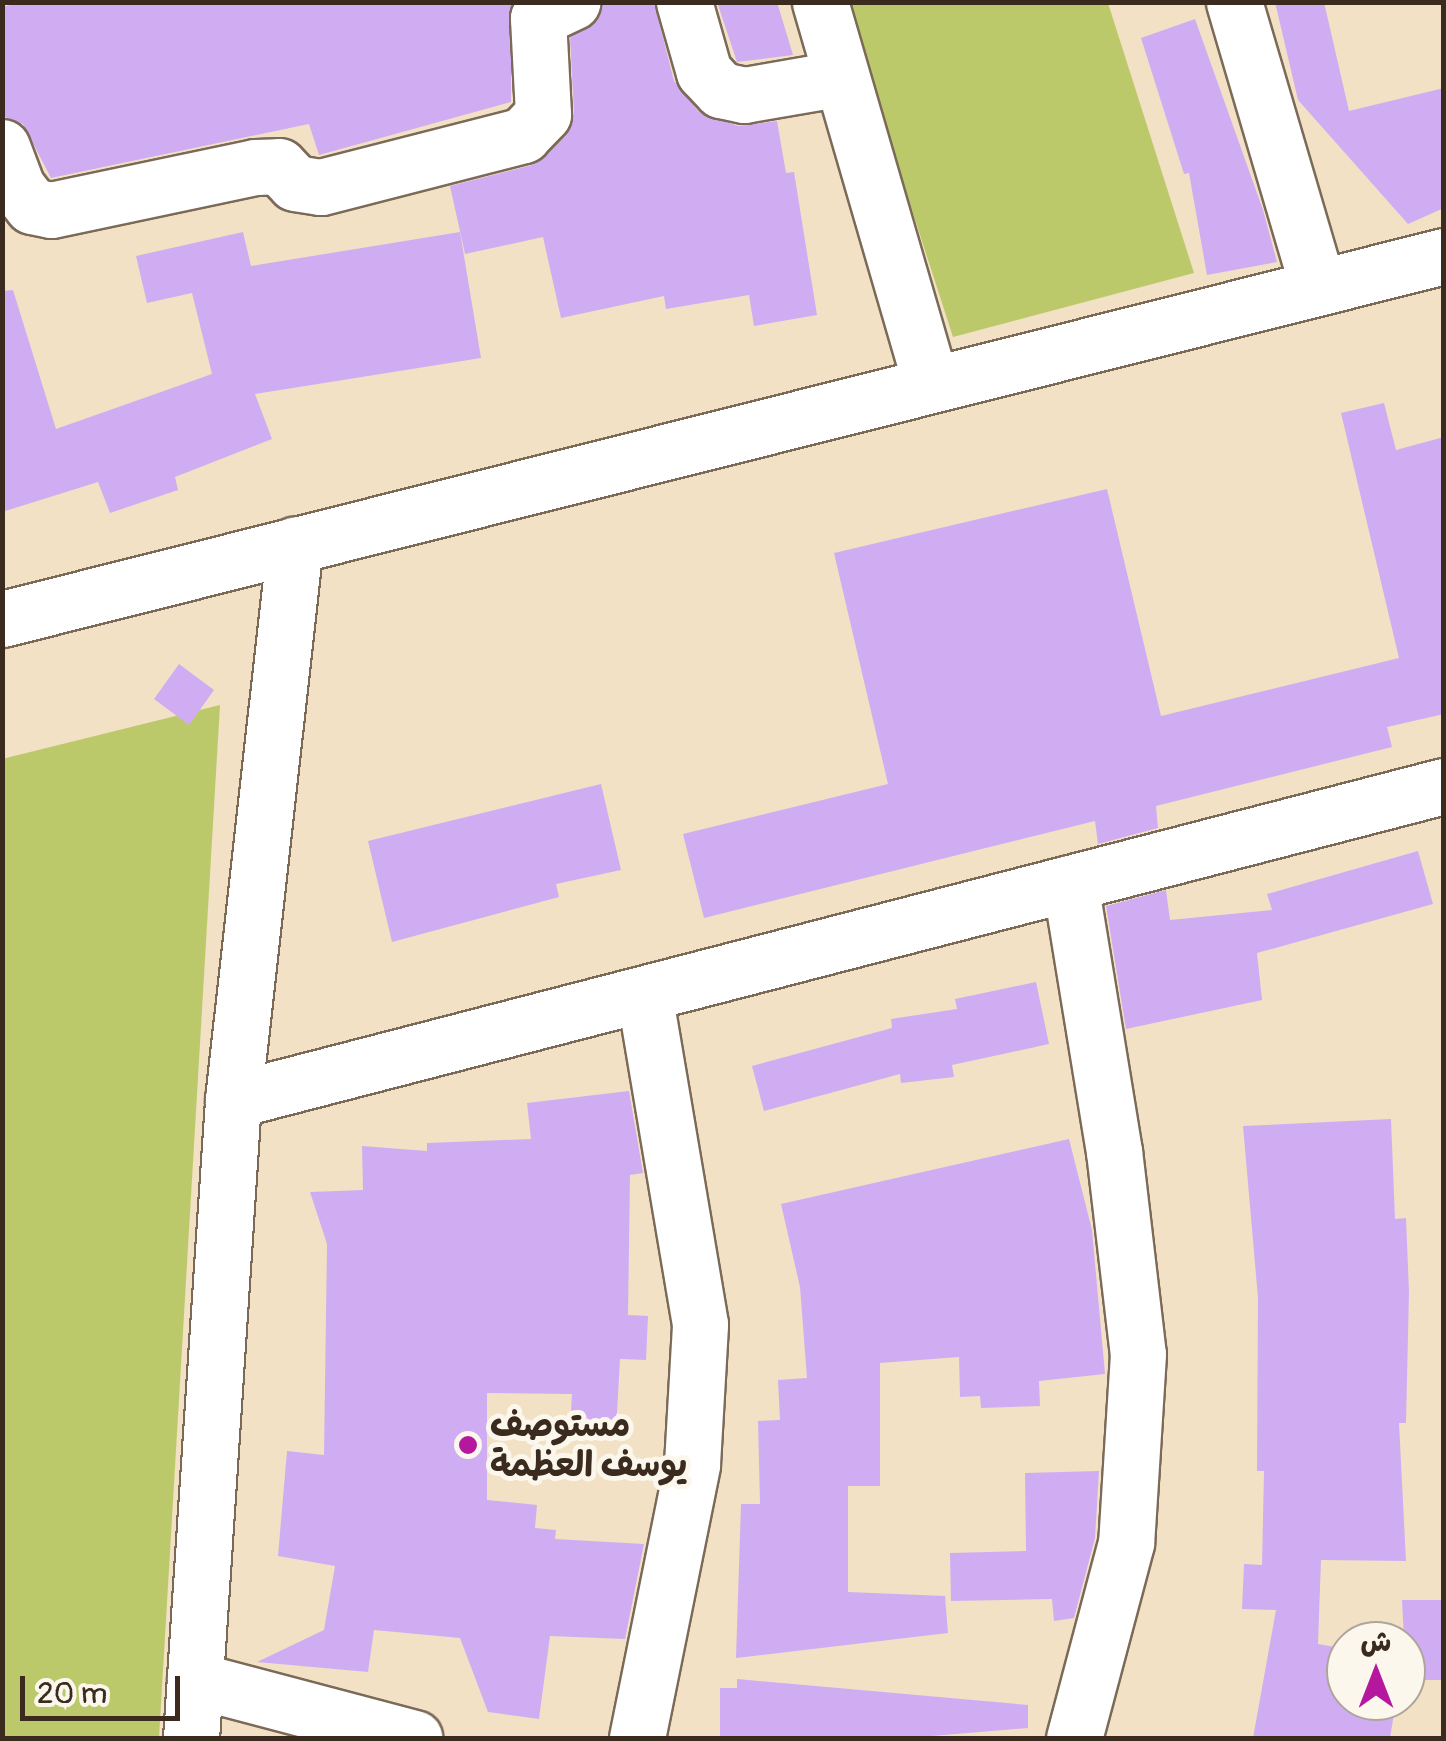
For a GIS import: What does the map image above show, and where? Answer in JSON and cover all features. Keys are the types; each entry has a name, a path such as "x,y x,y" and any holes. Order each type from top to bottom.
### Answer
{"street":[{"path":"2,147 17,187 32,206 51,210 255,167 279,166 296,183 321,187 523,135 544,114 538,18 572,2"},
{"path":"684,2 704,72 721,90 744,94 842,78"},
{"path":"820,2 931,384"},
{"path":"1234,2 1318,287"},
{"path":"2,619 1444,256"},
{"path":"191,1738 232,1100 295,544"},
{"path":"232,1100 1444,786"},
{"path":"1070,883 1114,1152 1138,1354 1126,1543 1074,1738"},
{"path":"637,1738 692,1464 700,1324 644,994"},
{"path":"195,1680 414,1738"}],"green space":[{"path":"845,3 1108,3 1194,273 953,337"},
{"path":"220,705 159,1738 3,1738 2,759"}],"building":[{"path":"23,2 511,2 511,102 319,155 309,124 51,178 23,124 2,116 2,7"},
{"path":"603,2 654,2 674,81 699,112 738,126 777,121 786,173 794,172 817,315 754,326 749,295 666,309 664,296 561,318 543,237 465,254 450,186 532,165 566,136 574,113 570,37 597,21"},
{"path":"717,2 777,2 793,55 737,62"},
{"path":"1275,2 1324,2 1349,111 1444,88 1444,208 1408,224 1298,100"},
{"path":"1195,19 1263,210 1277,262 1207,275 1189,173 1184,174 1141,38"},
{"path":"243,232 251,266 460,232 481,358 255,394 272,439 175,477 178,490 110,513 98,482 2,512 2,291 13,290 56,429 212,374 192,293 147,303 136,256"},
{"path":"1384,403 1396,450 1444,437 1444,714 1387,727 1392,747 1156,806 1158,828 1098,844 1095,821 704,918 683,834 888,784 834,553 1107,489 1161,716 1399,658 1341,413"},
{"path":"179,664 214,690 189,725 154,699"},
{"path":"601,784 621,870 556,884 559,897 392,942 368,841"},
{"path":"1418,851 1433,904 1257,953 1262,1000 1126,1029 1106,906 1166,890 1170,920 1272,910 1267,894"},
{"path":"1036,982 1049,1044 952,1065 954,1077 901,1083 900,1074 764,1111 752,1066 892,1028 891,1019 957,1009 955,999"},
{"path":"629,1091 643,1173 630,1175 628,1315 648,1316 646,1360 620,1359 616,1431 570,1428 572,1394 487,1393 487,1500 537,1505 535,1528 556,1530 555,1539 644,1544 625,1639 550,1636 539,1719 488,1712 460,1638 374,1630 368,1672 257,1662 324,1630 335,1566 278,1556 287,1451 324,1455 327,1244 310,1192 363,1190 362,1146 427,1151 427,1143 531,1139 527,1103"},
{"path":"1391,1119 1395,1219 1406,1218 1409,1292 1406,1423 1399,1423 1406,1561 1321,1560 1318,1644 1326,1645 1326,1721 1393,1721 1390,1738 1253,1738 1276,1610 1242,1609 1244,1564 1262,1565 1264,1471 1257,1471 1258,1298 1243,1126"},
{"path":"1069,1139 1092,1230 1105,1374 1039,1381 1040,1406 981,1408 980,1396 960,1397 959,1357 880,1363 880,1486 848,1486 848,1592 945,1596 948,1633 736,1658 741,1504 760,1504 758,1421 780,1420 778,1380 807,1378 800,1287 781,1204"},
{"path":"1099,1471 1095,1538 1074,1618 1054,1621 1052,1599 951,1601 950,1553 1026,1551 1025,1473"},
{"path":"1402,1600 1444,1600 1444,1680 1426,1680 1426,1621 1403,1621"},
{"path":"737,1679 1028,1705 1028,1728 908,1738 720,1738 720,1688 737,1688"}],"place":[{"name":"مستوصف يوسف العظمة","path":"468,1445"}]}
